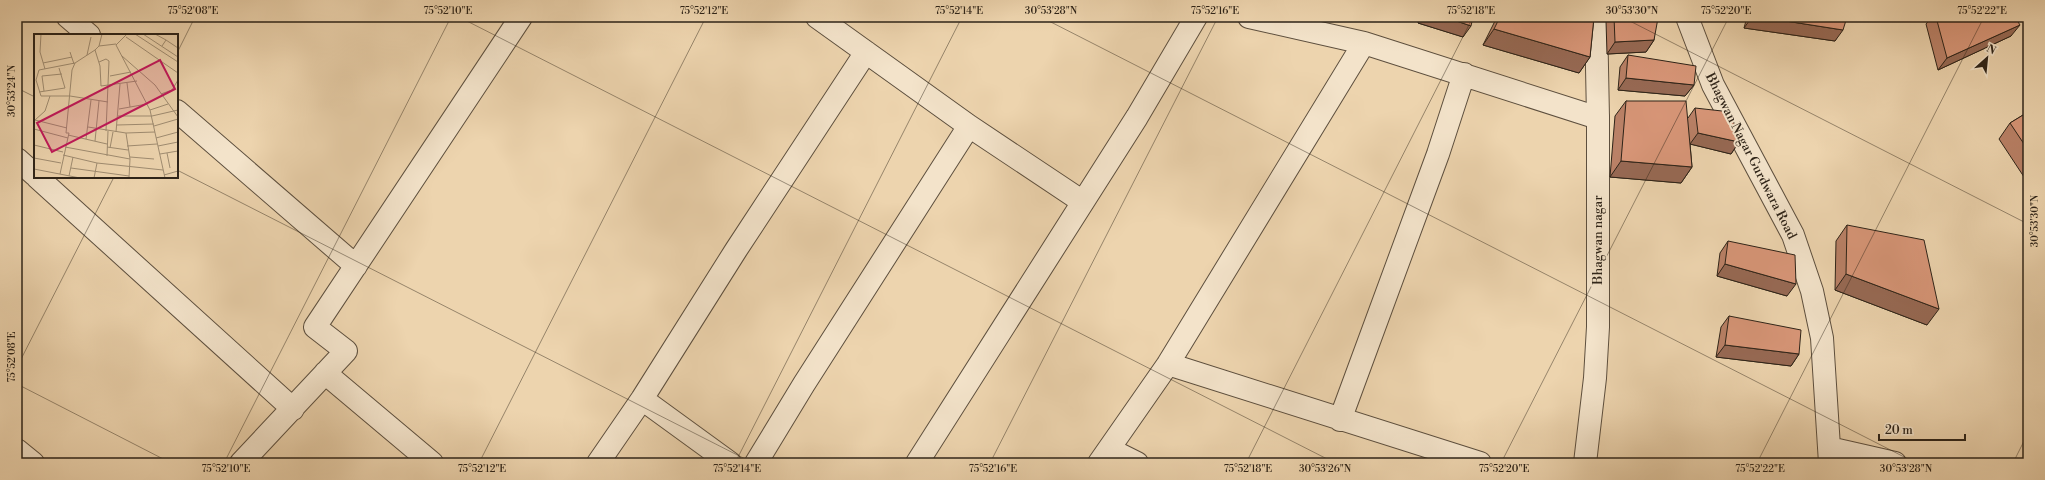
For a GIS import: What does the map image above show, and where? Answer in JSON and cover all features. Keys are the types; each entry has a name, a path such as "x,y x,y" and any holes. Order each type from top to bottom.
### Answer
{"street":[{"path":"68,17 88,34"},
{"path":"241,463 346,351 315,327 521,17"},
{"path":"817,17 969,126 1083,202"},
{"path":"917,463 1137,118 1196,17"},
{"path":"1249,17 1364,43 1598,118"},
{"name":"Bhagwan nagar","path":"1585,463 1595,378 1598,327 1598,118 1596,17"},
{"name":"Bhagwan Nagar Gurdwara Road","path":"1687,17 1713,85 1793,236 1812,291 1822,338 1830,456"},
{"path":"1137,463 1104,456 1168,364 1364,43"},
{"path":"598,463 642,399 736,250 866,52"},
{"path":"1340,420 1438,154 1464,74"},
{"path":"178,112 356,266"},
{"path":"756,463 804,384 969,126"},
{"path":"17,158 34,174"},
{"path":"38,178 293,409"},
{"path":"1168,364 1340,420 1480,463"},
{"path":"325,373 432,463"},
{"path":"642,399 730,463"},
{"path":"17,450 33,463"},
{"path":"1830,456 1895,463"}],"building":[{"path":"1445,17 1473,17 1471,26"},
{"path":"1500,17 1594,17 1590,57 1494,29"},
{"path":"1614,17 1658,18 1654,40 1615,42"},
{"path":"1760,17 1847,17 1843,30"},
{"path":"1936,17 2015,17 2020,25 1947,58"},
{"path":"1628,55 1696,66 1694,85 1626,78"},
{"path":"1626,101 1686,101 1692,167 1621,161"},
{"path":"1695,108 1731,112 1739,142 1698,133"},
{"path":"2028,112 2028,150 2010,123"},
{"path":"1847,225 1924,240 1939,309 1846,274"},
{"path":"1728,241 1795,255 1796,284 1725,264"},
{"path":"1729,316 1801,330 1799,354 1725,345"}]}
